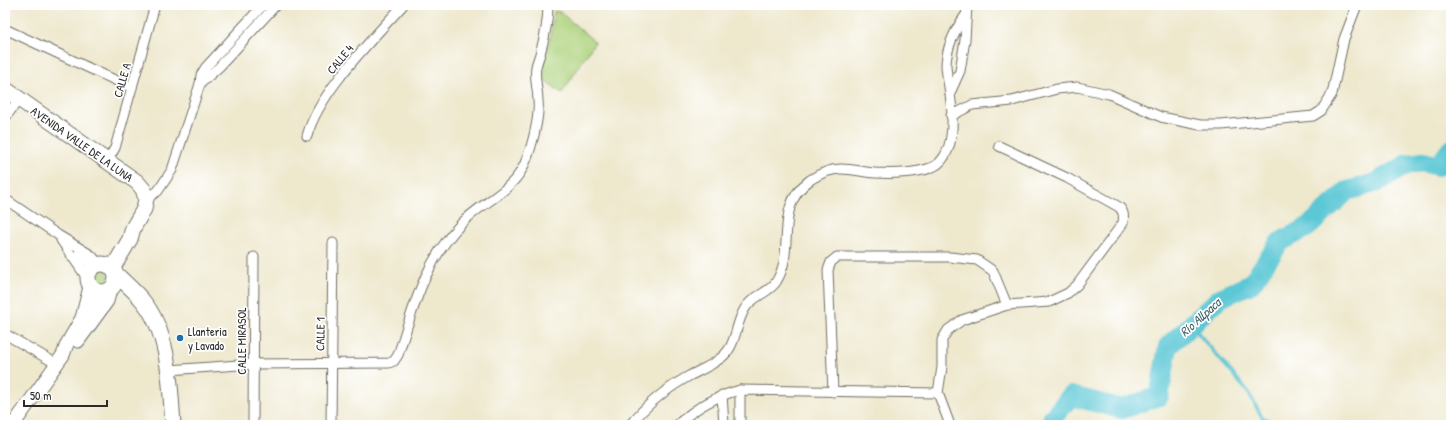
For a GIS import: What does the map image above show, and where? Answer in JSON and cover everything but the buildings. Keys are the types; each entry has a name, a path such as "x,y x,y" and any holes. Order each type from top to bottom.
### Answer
{"main road":[{"name":"AVENIDA VALLE DE LA LUNA","path":"5,90 137,182 146,199"},
{"path":"89,283 98,292 106,292 106,272 130,239 133,228 144,209 146,199"},
{"path":"13,425 60,359 82,318 91,269 106,272 119,285 131,288 144,302 154,318 169,370 172,425"},
{"path":"60,359 73,348 107,301 106,272"}],"street":[{"name":"CALLE A","path":"107,161 115,148 155,5"},
{"path":"146,199 158,191 172,170 200,84 201,75 206,67 263,5"},
{"path":"200,84 219,67 276,5"},
{"name":"CALLE 4","path":"307,136 315,113 328,94 361,52 403,5"},
{"path":"169,370 253,364 394,361 398,355 431,262 444,242 463,221 513,182 521,170 527,156 538,114 536,68 541,50 548,5"},
{"path":"950,93 960,70 965,40 965,16 967,5"},
{"path":"951,116 977,104 1012,101 1057,89 1077,87 1109,94 1160,117 1194,124 1221,125 1313,116 1321,111 1332,94 1344,39 1357,5"},
{"path":"630,425 638,414 659,395 719,360 729,351 734,341 739,320 744,308 753,299 767,291 775,283 781,272 789,207 796,194 810,180 826,171 842,169 876,173 919,171 934,168 946,154 949,143 951,116 950,93 947,77 947,52 957,27 965,16"},
{"path":"5,29 132,88"},
{"path":"5,118 18,99"},
{"path":"950,425 938,393 942,367 942,340 948,330 962,320 1007,305 1049,302 1068,293 1077,285 1123,223 1123,210 1119,207 1067,178 998,146"},
{"path":"5,199 90,255 106,272"},
{"path":"58,235 89,283"},
{"name":"CALLE 1","path":"331,425 334,244"},
{"name":"CALLE MIRASOL","path":"254,257 254,425"},
{"path":"834,392 828,270 831,262 837,257 950,257 977,260 993,271 1007,305"},
{"path":"5,334 60,359"},
{"path":"677,425 700,407 722,395 740,390 938,393"},
{"path":"740,390 740,425"},
{"path":"722,395 724,425"}],"green space":[{"path":"554,11 560,12 595,42 562,93 539,76 550,39"},
{"path":"98,269 104,269 109,274 107,283 104,285 98,285 93,280 93,274"}],"waterway":[{"name":"Río Allpaca","path":"1052,425 1053,417 1071,396 1122,409 1159,396 1168,346 1220,298 1251,284 1280,242 1308,227 1347,191 1375,183 1408,164 1423,162 1438,166 1451,149"},
{"path":"1191,325 1248,392 1262,417 1277,425"}],"place":[{"name":"Llanteria y Lavado","path":"180,338"}]}
